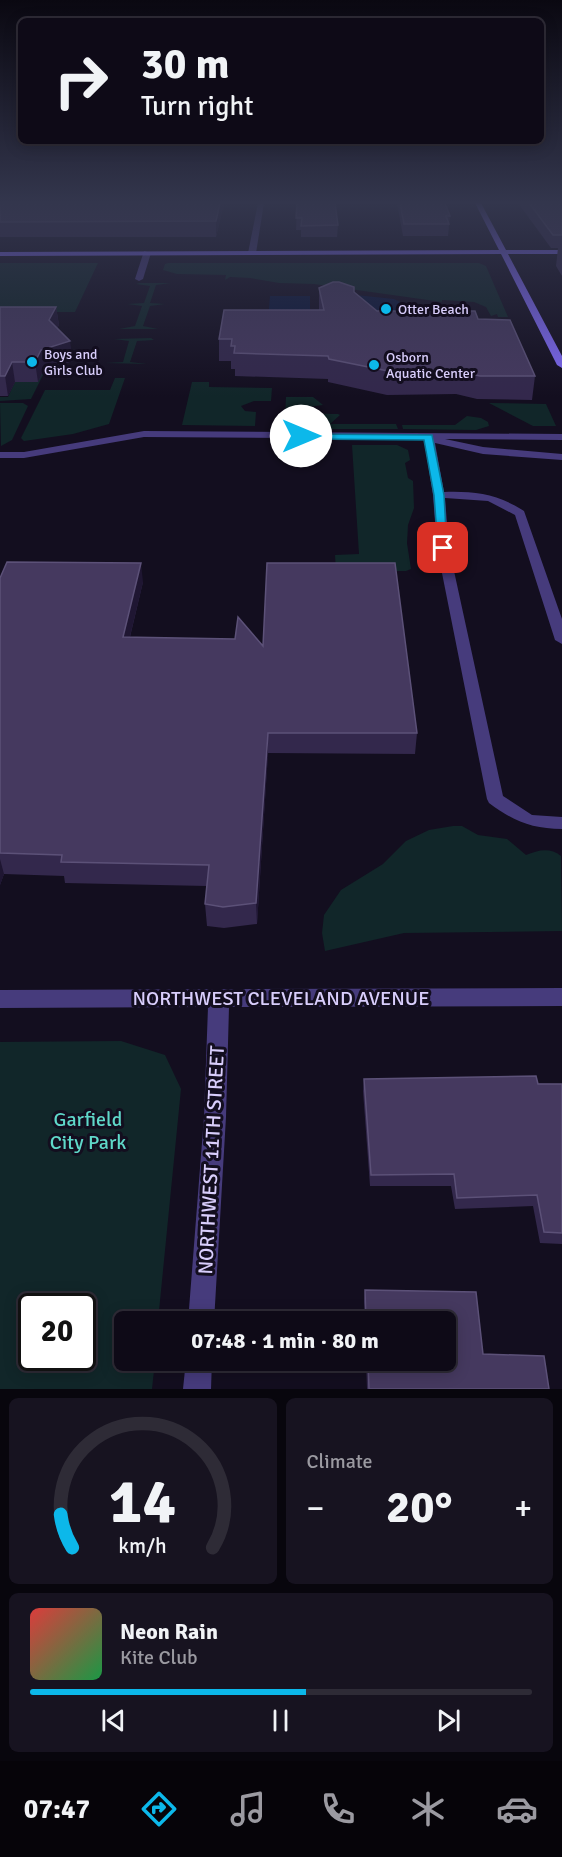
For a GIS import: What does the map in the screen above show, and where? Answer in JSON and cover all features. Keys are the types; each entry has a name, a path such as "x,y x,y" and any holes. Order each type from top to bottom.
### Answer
{"main road":[{"path":"511,268 562,365"}],"street":[{"path":"139,279 142,268"},
{"path":"0,455 24,455 144,434 562,437"},
{"path":"429,437 458,448 478,452 562,457"},
{"path":"429,437 439,495 443,548 495,799 521,818 536,823 562,823"},
{"path":"439,495 485,496 503,501 520,513 562,640"},
{"name":"NORTHWEST CLEVELAND AVENUE","path":"0,999 562,997"},
{"name":"NORTHWEST 11TH STREET","path":"202,1311 215,1117 219,998"},
{"path":"197,1389 198,1371"}],"green space":[{"path":"0,268 96,268 75,312 0,312"},
{"path":"164,268 487,268 508,317 498,317 497,314 491,316 486,307 474,302 442,300 442,302 314,284 279,283 250,278 230,277 225,280 226,275 177,274 163,270"},
{"path":"171,283 156,285 150,303 165,304 150,306 143,326 158,329 119,329 135,326 142,306 127,304 144,303 150,286 136,284"},
{"path":"151,338 154,340 137,341 130,362 147,364 105,363 123,362 129,341 114,339"},
{"path":"47,367 31,399 0,401 0,397 8,397 15,382"},
{"path":"115,378 125,378 109,424 73,434 24,441 21,438 45,390 110,390"},
{"path":"192,382 209,382 209,387 272,388 271,401 254,401 241,406 245,411 256,412 255,426 182,425"},
{"path":"286,397 313,397 323,405 300,408 285,417"},
{"path":"0,403 23,403 28,406 12,440 1,446"},
{"path":"489,403 546,404 556,426 533,426"},
{"path":"316,415 340,415 330,424 396,424 398,429 320,429 306,422"},
{"path":"467,416 481,418 488,422 489,426 476,430 403,429 402,425 455,425"},
{"path":"352,445 397,445 408,450 410,460 405,463 408,478 413,481 414,508 408,525 407,543 411,569 406,571 336,571 335,555 359,554"},
{"path":"462,826 478,835 507,839 526,855 544,850 553,851 561,856 562,931 404,933 325,951 322,933 324,915 341,890 383,864 406,841 429,830"},
{"name":"Garfield City Park","path":"121,1041 165,1055 181,1089 159,1311 114,1311 114,1371 154,1371 152,1389 0,1389 0,1042"}],"water":[{"name":"Otter Beach","path":"356,295 394,299 418,311 435,315 338,322"},
{"path":"270,296 310,296 310,323 268,320"}],"building":[{"path":"333,282 354,287 354,292 377,311 475,311 478,319 510,320 535,376 480,376 458,371 388,371 329,359 328,356 234,353 235,346 231,346 232,339 219,339 224,310 324,310 319,288"},
{"name":"Boys and Girls Club","path":"0,307 56,307 49,320 70,341 41,350 35,362 12,362 5,376 0,376"},
{"path":"7,562 141,563 123,637 235,639 238,617 263,646 267,563 395,563 417,733 268,733 256,903 223,907 205,904 209,865 61,862 62,855 0,853 0,578"},
{"path":"536,1076 538,1084 562,1084 562,1233 544,1232 537,1195 457,1198 454,1174 371,1175 364,1079"},
{"path":"365,1290 476,1292 483,1354 544,1356 549,1389 369,1389 368,1371 456,1371 456,1311 366,1311"}],"place":[{"name":"Otter Beach","path":"386,309"},
{"name":"Boys and Girls Club","path":"32,362"},
{"name":"Osborn Aquatic Center","path":"374,365"}],"route":[{"path":"301,436 429,437 439,495 443,548"}]}
